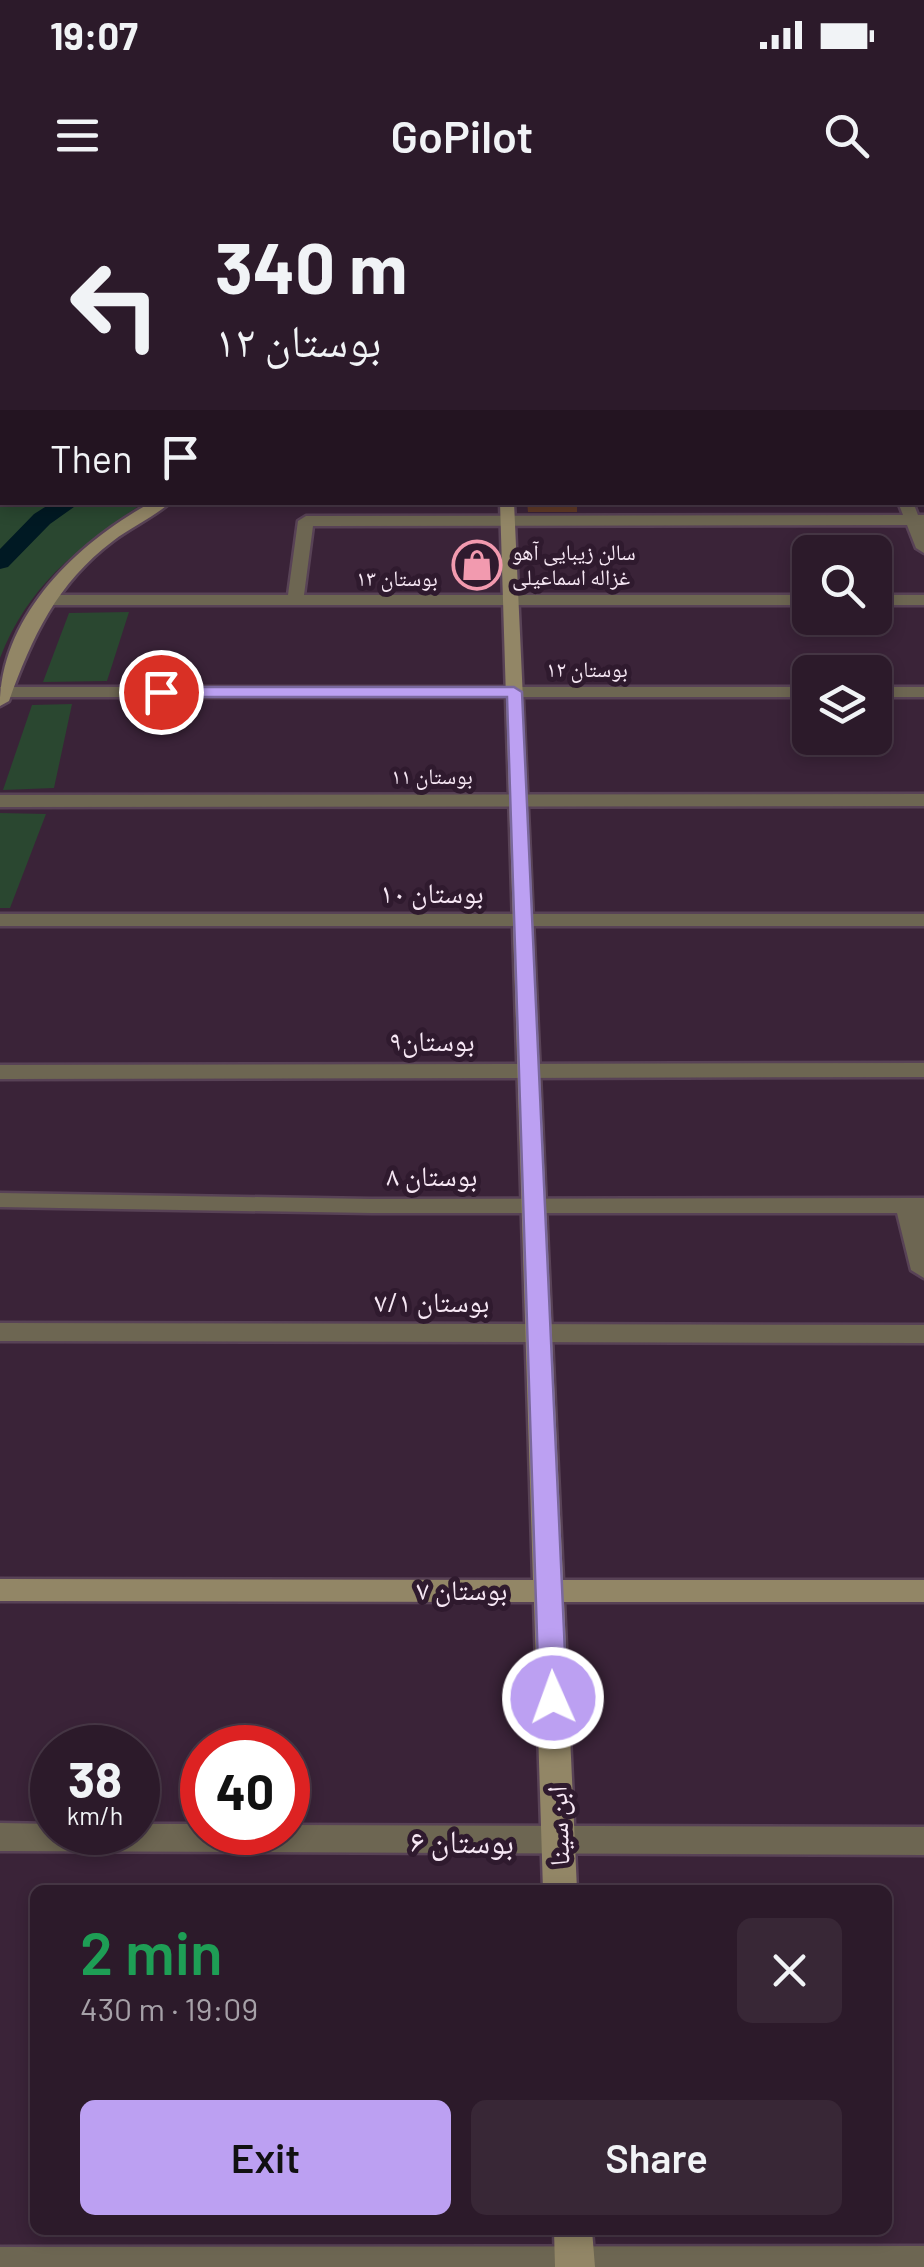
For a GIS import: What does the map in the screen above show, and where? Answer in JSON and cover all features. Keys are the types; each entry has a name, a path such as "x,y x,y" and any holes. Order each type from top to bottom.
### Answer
{"street":[{"path":"2,697 28,629 45,600 74,566 159,505"},
{"path":"294,600 306,521 508,512 918,520 924,548"},
{"name":"ابن سینا","path":"508,512 560,1885"},
{"name":"بوستان ۱۳","path":"45,600 792,600"},
{"path":"892,600 924,600"},
{"name":"بوستان ۱۲","path":"2,697 792,692"},
{"path":"892,692 924,692"},
{"name":"بوستان ۱۱","path":"0,801 924,800"},
{"name":"بوستان ۱۰","path":"0,920 924,920"},
{"name":"بوستان۹","path":"0,1072 924,1070"},
{"name":"بوستان ۸","path":"0,1200 916,1205"},
{"path":"916,1205 924,1270"},
{"name":"بوستان ۷/۱","path":"0,1332 924,1334"},
{"name":"بوستان ۷","path":"0,1590 924,1590"},
{"name":"بوستان ۶","path":"0,1837 924,1841"},
{"path":"0,2266 574,2254 924,2264"}],"green space":[{"path":"140,505 98,535 41,588 0,658 0,507"},
{"path":"129,612 107,681 43,682 69,613"},
{"path":"72,704 54,788 3,790 32,705"},
{"path":"0,813 46,814 10,908 0,908"}],"waterway":[{"path":"0,562 42,519 65,505"}],"place":[{"name":"سالن زیبایی آهو غزاله اسماعیلی","path":"477,565"}],"route":[{"path":"161,692 514,692 553,1698"}]}
